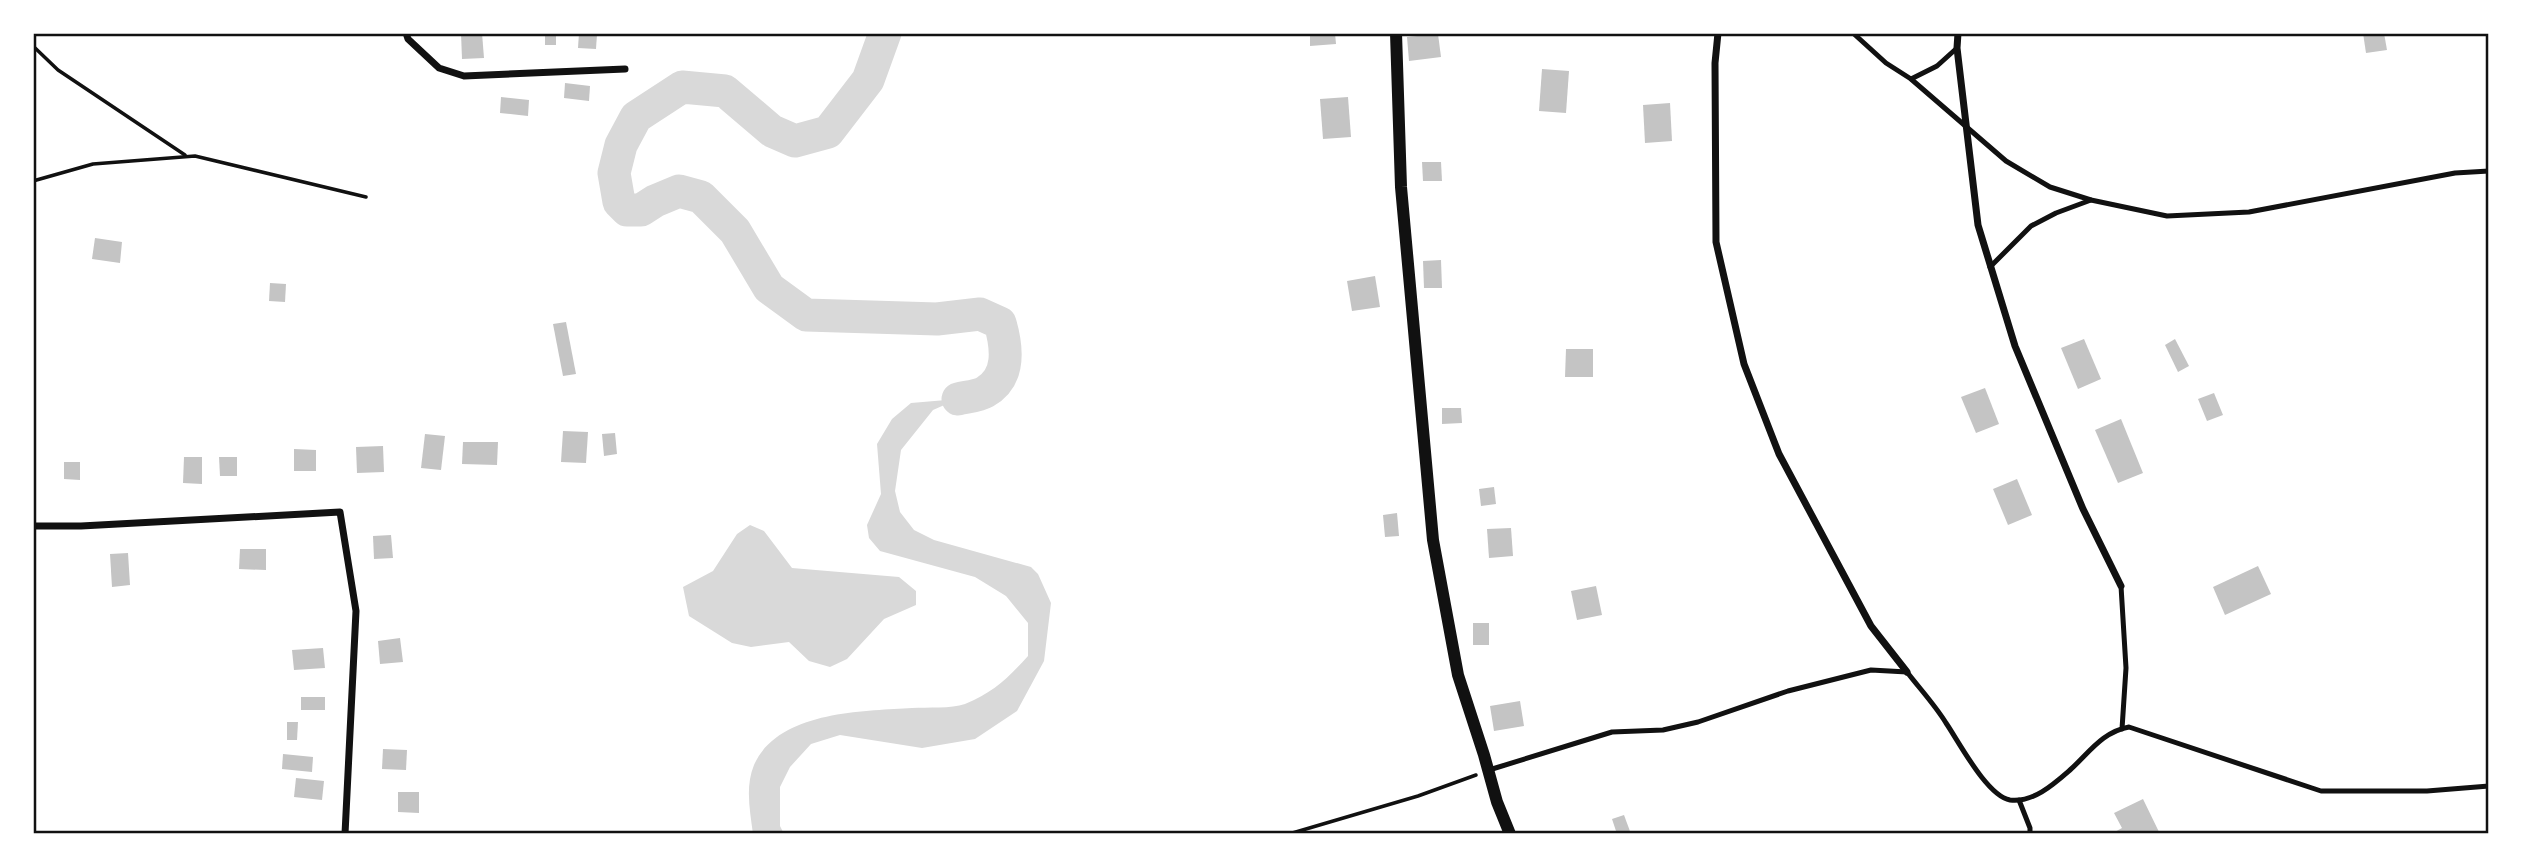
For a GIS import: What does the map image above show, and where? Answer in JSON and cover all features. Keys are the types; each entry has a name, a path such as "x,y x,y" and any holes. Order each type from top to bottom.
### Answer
{"street":[{"path":"406,33 408,39 439,68 464,76 625,69"},
{"path":"1396,33 1401,187 1433,540 1458,675 1497,802 1510,834"},
{"path":"1718,33 1714,63 1716,242 1744,364 1779,454 1871,626 1907,672"},
{"path":"1958,33 1957,48 1965,125 1978,225 1990,267 2015,346 2082,509 2121,586"},
{"path":"33,526 81,526 340,512 356,611 345,834"}],"lane":[{"path":"1853,33 2006,161 2050,187 2091,200 2167,216 2249,212 2455,173 2489,171"},
{"path":"1911,79 1937,66 1957,48"},
{"path":"1990,267 2031,226 2091,200"},
{"path":"2121,586 2126,668 2122,729"},
{"path":"1488,770 1612,732 1663,730 1698,722 1788,691 1871,670 1907,672 1991,786 2003,798 2026,799 2049,787 2107,734 2122,729 2142,730 2223,760 2321,791 2427,791 2489,786"},
{"path":"2019,800 2030,834"}],"path":[{"path":"33,46 58,70 186,157"},
{"path":"33,181 93,164 195,156 366,197"},
{"path":"1289,834 1418,796 1488,770"}],"shaded area":[{"path":"958,399 933,410 901,450 895,491 900,512 914,530 934,540 1031,567 1038,574 1051,603 1044,661 1017,711 975,739 922,748 840,735 811,744 790,767 780,787 780,826 784,834 753,834 749,799 751,773 766,747 782,734 802,724 847,713 959,706 984,695 1000,684 1028,656 1028,623 1006,596 975,577 880,551 869,538 867,525 881,494 877,444 892,419 911,403"},
{"path":"750,525 764,531 792,568 899,577 916,591 916,605 884,619 847,659 830,667 809,661 789,642 751,647 732,643 689,616 683,587 713,571 737,534"}],"building":[{"path":"461,33 482,33 484,58 462,59"},
{"path":"545,33 556,33 556,45 545,45"},
{"path":"579,33 597,34 596,49 578,48"},
{"path":"1310,33 1335,33 1336,44 1310,46"},
{"path":"2363,33 2384,33 2387,50 2366,53"},
{"path":"1438,34 1441,57 1409,61 1407,37"},
{"path":"1542,69 1569,71 1566,113 1539,111"},
{"path":"565,83 590,86 589,101 564,98"},
{"path":"501,97 529,100 528,116 500,113"},
{"path":"1348,97 1351,137 1323,139 1320,99"},
{"path":"1670,103 1672,141 1645,143 1643,105"},
{"path":"1422,162 1441,162 1442,181 1423,181"},
{"path":"95,238 122,242 120,263 92,259"},
{"path":"1441,260 1442,288 1424,288 1423,261"},
{"path":"1375,276 1380,307 1352,311 1347,281"},
{"path":"270,283 286,284 285,302 269,301"},
{"path":"566,322 576,374 563,376 553,324"},
{"path":"2084,339 2101,379 2078,389 2061,348"},
{"path":"2175,339 2189,366 2178,372 2165,345"},
{"path":"1566,349 1593,349 1593,377 1565,377"},
{"path":"1985,388 1999,424 1976,433 1961,397"},
{"path":"2214,393 2223,415 2207,421 2198,399"},
{"path":"1442,408 1461,408 1462,423 1442,424"},
{"path":"2121,419 2143,473 2118,483 2095,430"},
{"path":"563,431 588,432 586,463 561,462"},
{"path":"615,433 617,454 604,456 602,434"},
{"path":"425,434 445,436 441,470 421,468"},
{"path":"463,442 498,442 497,465 462,464"},
{"path":"383,446 384,472 357,473 356,447"},
{"path":"294,449 316,450 316,471 294,471"},
{"path":"184,457 202,457 202,484 183,483"},
{"path":"219,457 237,457 237,476 220,476"},
{"path":"64,462 80,462 80,480 64,479"},
{"path":"2017,479 2032,515 2008,525 1993,489"},
{"path":"1494,487 1496,504 1481,506 1479,489"},
{"path":"1397,513 1399,536 1385,537 1383,515"},
{"path":"1511,528 1513,556 1489,558 1487,529"},
{"path":"391,535 393,558 374,559 373,536"},
{"path":"240,549 266,549 266,570 239,569"},
{"path":"128,553 130,585 112,587 110,554"},
{"path":"2258,566 2271,594 2225,615 2213,587"},
{"path":"1596,586 1602,615 1577,620 1571,591"},
{"path":"1473,623 1489,623 1489,645 1473,645"},
{"path":"400,638 403,662 380,664 378,641"},
{"path":"323,648 325,668 294,670 292,650"},
{"path":"301,697 325,697 325,710 301,710"},
{"path":"1520,701 1524,726 1494,731 1490,706"},
{"path":"287,722 298,722 297,740 287,740"},
{"path":"383,749 407,750 406,770 382,769"},
{"path":"283,754 313,757 312,772 282,769"},
{"path":"296,778 324,781 322,800 294,797"},
{"path":"398,792 419,792 419,813 398,812"},
{"path":"2143,799 2160,834 2111,834 2122,828 2114,813"},
{"path":"1624,815 1631,834 1617,834 1612,819"}],"waterway":[{"path":"885,33 868,80 828,132 795,141 772,131 725,91 682,87 636,117 621,145 614,173 619,202 627,210 641,210 679,191 701,197 735,231 769,288 806,315 937,319 980,314 1000,323 1005,361 999,378 985,392 958,399"}]}
